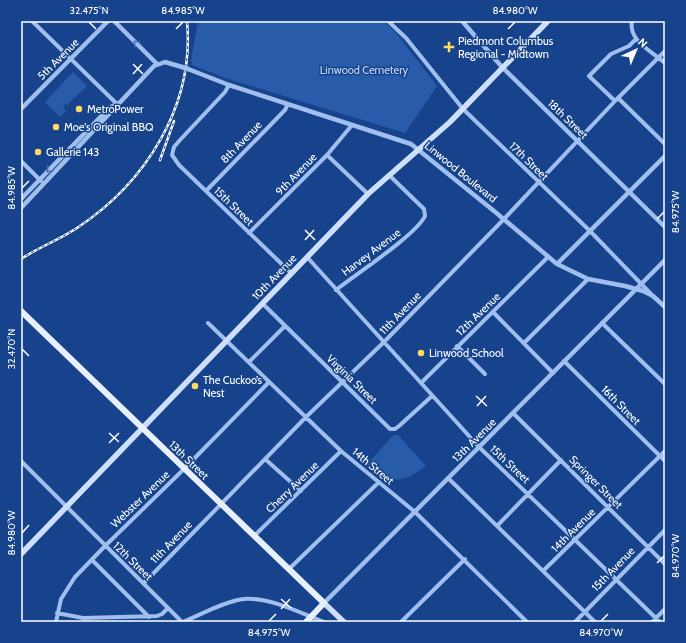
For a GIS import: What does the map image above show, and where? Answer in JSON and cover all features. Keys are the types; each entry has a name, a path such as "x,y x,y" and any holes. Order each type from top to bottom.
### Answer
{"main road":[{"name":"10th Avenue","path":"21,554 368,194 463,109 548,21"},
{"name":"13th Street","path":"21,311 141,429 344,622"},
{"path":"306,622 324,603"}],"street":[{"path":"32,21 117,104"},
{"name":"5th Avenue","path":"21,109 108,21"},
{"path":"21,198 109,108 117,104 157,64 114,21"},
{"name":"17th Street","path":"388,21 406,38 463,109 590,231 665,307"},
{"name":"18th Street","path":"462,21 502,67 665,227"},
{"path":"632,21 631,33 665,63"},
{"path":"636,39 629,46 611,54 589,76 665,144"},
{"name":"11th Avenue","path":"144,583 306,417 384,342 504,219 616,100 665,51"},
{"name":"Linwood Boulevard","path":"157,64 168,62 229,85 403,141 419,149 466,190 504,219 557,264 588,279 636,289"},
{"name":"15th Street","path":"229,85 225,92 174,148 172,155 206,191 291,274"},
{"path":"21,208 113,112 117,104"},
{"name":"8th Avenue","path":"206,191 285,110 288,104"},
{"name":"9th Avenue","path":"249,233 327,154 352,125"},
{"path":"327,154 368,194"},
{"path":"557,264 665,156"},
{"path":"21,161 44,184"},
{"name":"Harvey Avenue","path":"336,290 422,223 425,216 424,209 389,175"},
{"name":"15th Street","path":"307,257 479,447 660,622"},
{"name":"12th Avenue","path":"421,383 548,257"},
{"name":"13th Avenue","path":"324,603 665,260"},
{"path":"524,343 588,279"},
{"path":"636,289 653,296"},
{"name":"Virginia Street","path":"262,303 392,429 399,426 432,396"},
{"path":"493,312 553,373"},
{"name":"14th Street","path":"208,323 341,451 415,512 465,559 526,622"},
{"path":"602,323 665,384"},
{"path":"249,362 285,326"},
{"path":"457,346 485,374"},
{"name":"16th Street","path":"564,361 665,461"},
{"name":"Webster Avenue","path":"56,622 64,591 105,546 184,469 269,382"},
{"name":"Springer Street","path":"513,413 665,564"},
{"name":"Cherry Avenue","path":"254,536 341,451"},
{"name":"14th Avenue","path":"543,571 665,451"},
{"path":"265,459 301,491"},
{"path":"497,526 561,460"},
{"name":"12th Street","path":"21,461 182,622"},
{"path":"448,478 595,622"},
{"path":"289,569 379,482"},
{"name":"15th Avenue","path":"575,622 665,530"},
{"path":"401,622 465,559"},
{"path":"92,560 149,617"},
{"path":"182,622 231,603 252,599 273,604 324,622"},
{"path":"57,614 83,618 149,617 162,614 168,608"},
{"path":"652,622 665,609"}],"green space":[{"name":"Linwood Cemetery","path":"198,21 383,21 396,33 437,86 405,133 225,78 192,65 191,60"},
{"path":"73,72 87,86 67,105 65,104 63,107 66,111 60,117 45,102"},
{"path":"393,435 398,435 426,466 410,476 396,480 383,476 366,466"}],"railway":[{"path":"21,259 77,228 102,210 124,189 144,165 160,140 174,112 183,83 187,52 187,21"},
{"path":"160,160 174,121"}],"place":[{"name":"Piedmont Columbus Regional - Midtown","path":"449,47"},
{"name":"MetroPower","path":"79,109"},
{"name":"Moe's Original BBQ","path":"56,127"},
{"name":"Gallerie 143","path":"38,152"},
{"name":"Linwood School","path":"421,353"},
{"name":"The Cuckoo’s Nest","path":"195,386"}]}
